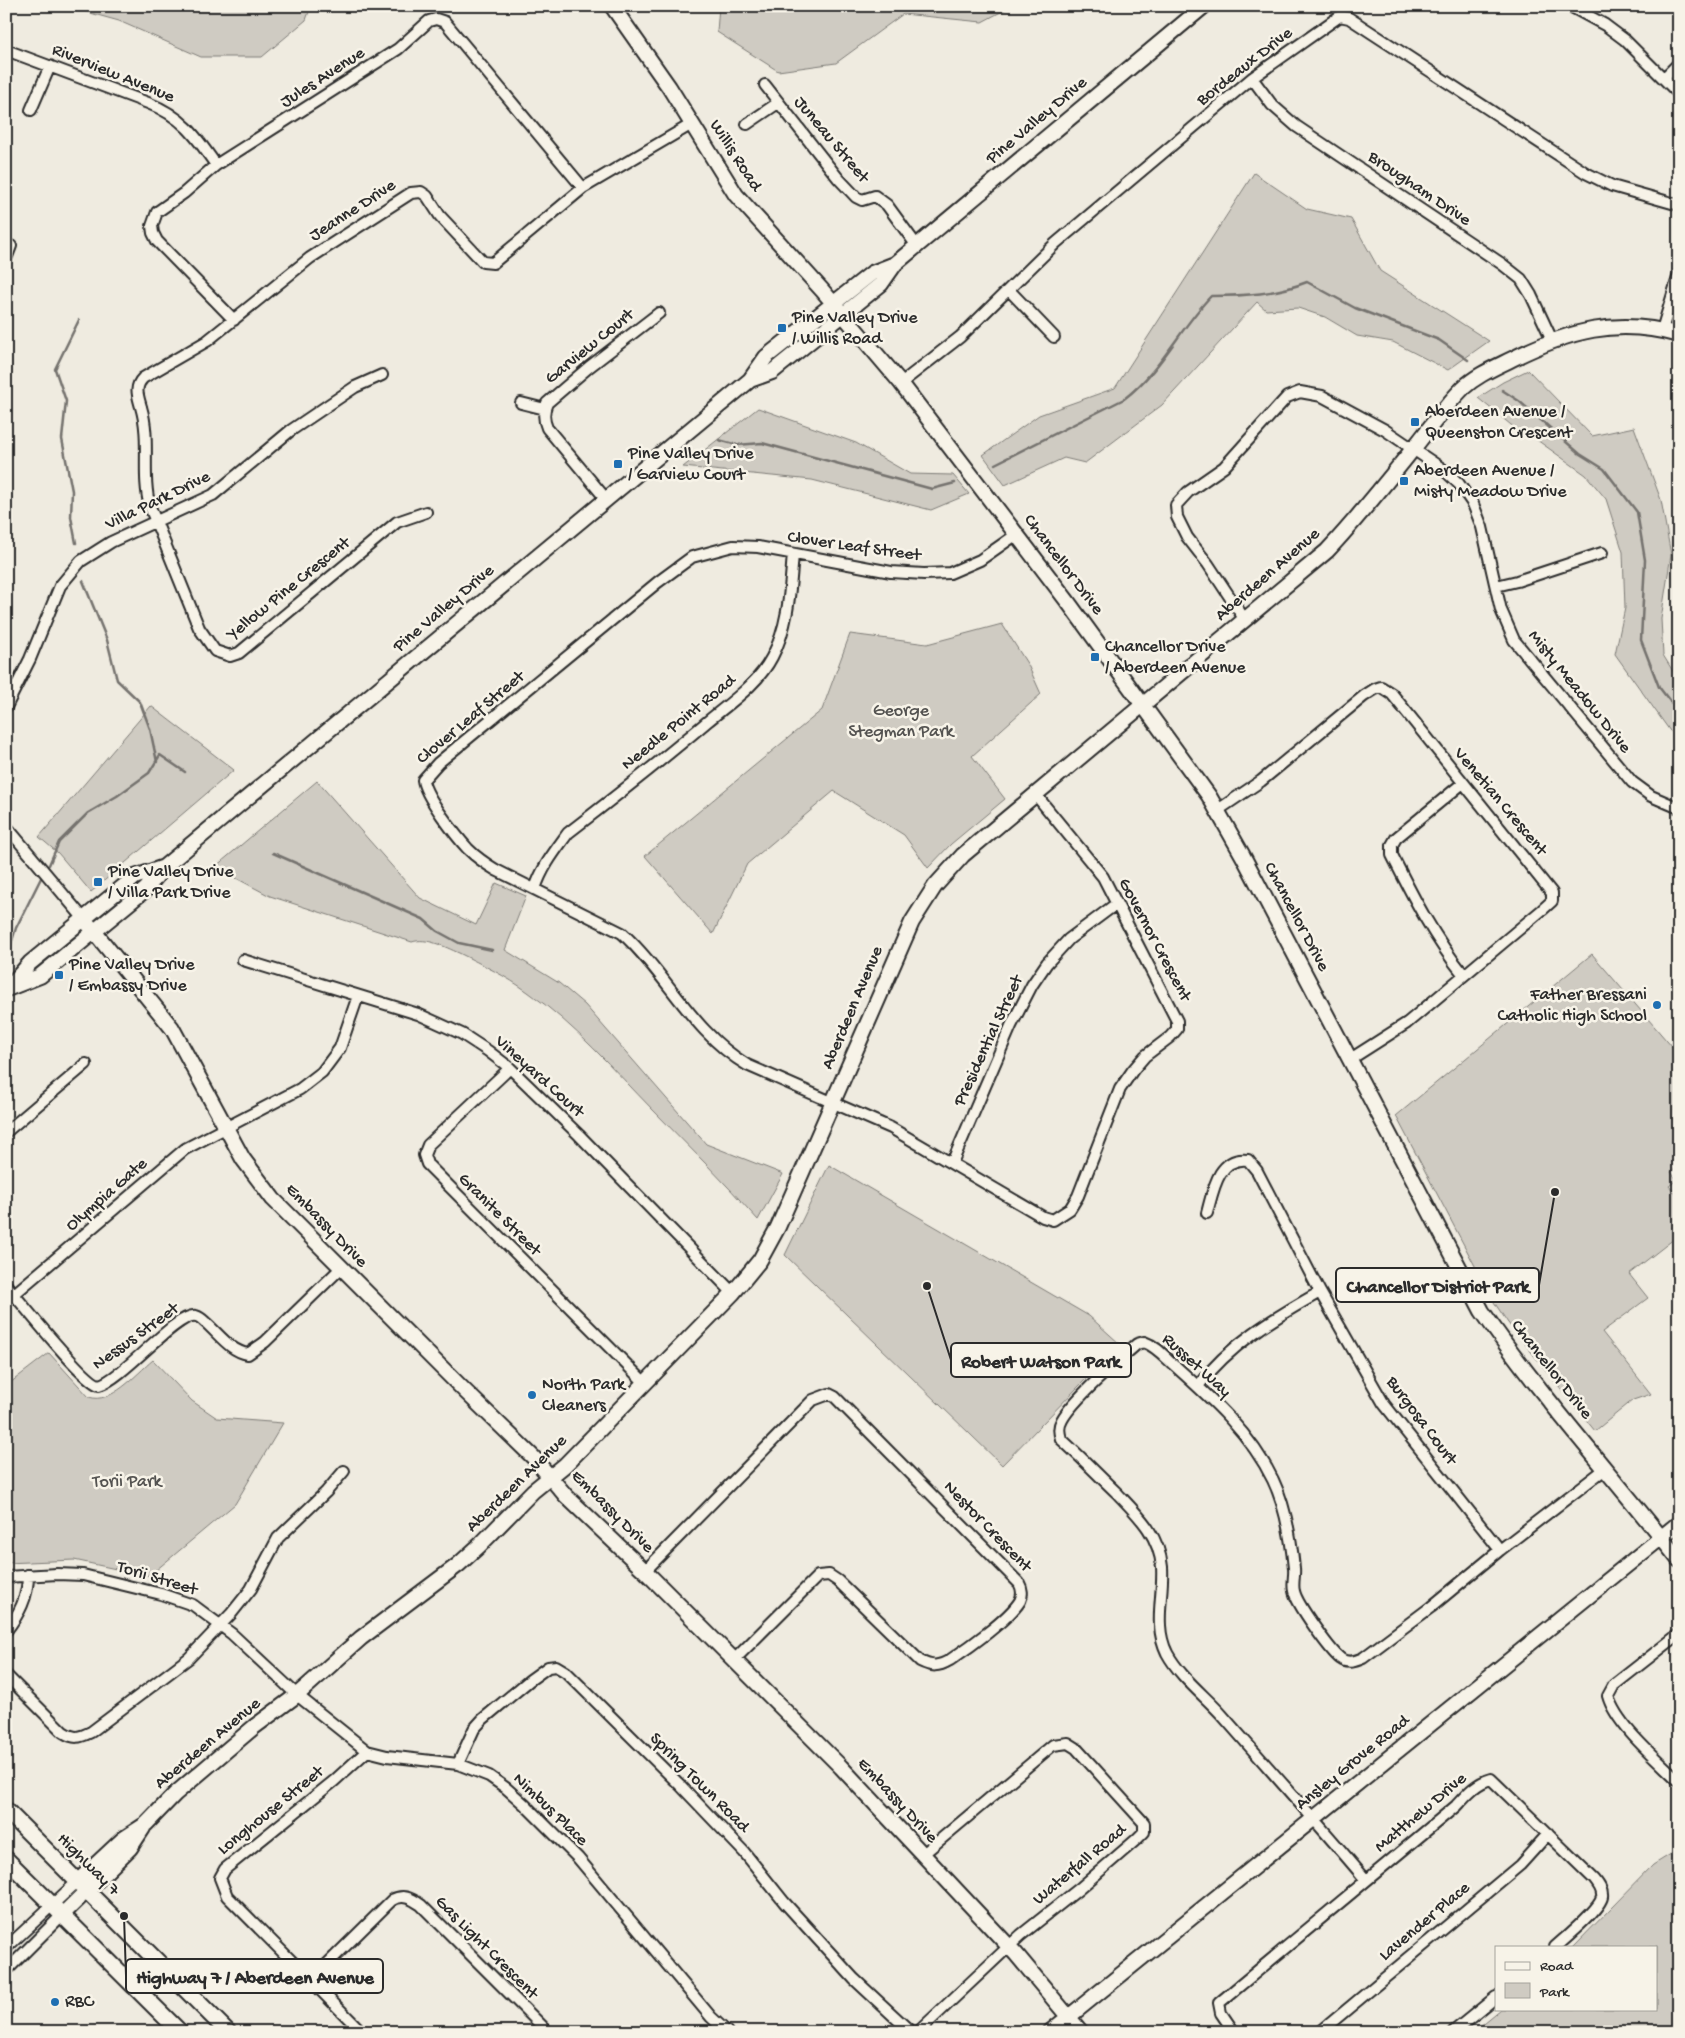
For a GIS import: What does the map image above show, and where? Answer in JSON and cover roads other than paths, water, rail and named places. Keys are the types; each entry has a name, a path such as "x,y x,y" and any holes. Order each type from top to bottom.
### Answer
{"main road":[{"name":"Highway 7","path":"6,1810 228,2032"},
{"path":"6,1859 180,2032"}],"street":[{"name":"Willis Road","path":"612,6 641,45 736,195 837,309"},
{"path":"1570,6 1585,10 1616,32 1679,94"},
{"name":"Pine Valley Drive","path":"7,989 40,976 94,932 146,889 164,867 750,380 772,372 872,273 895,264 1196,9"},
{"name":"Bordeaux Drive","path":"901,383 960,337 1056,243 1252,78 1340,16 1349,18 1586,173 1612,186 1679,205"},
{"name":"Jules Avenue","path":"234,320 157,241 153,234 153,219 158,212 184,193 216,165 398,49 429,21 436,19 445,22 583,188"},
{"name":"Riverview Avenue","path":"6,50 169,113 194,134 216,165"},
{"path":"1664,78 1679,63"},
{"path":"31,110 50,66"},
{"name":"Brougham Drive","path":"1252,78 1272,105 1296,126 1493,258 1521,279 1531,295 1552,340"},
{"name":"Juneau Street","path":"765,84 838,178 862,200 875,196 887,204 917,246"},
{"path":"746,124 778,103"},
{"name":"Jeanne Drive","path":"156,522 150,507 146,487 146,431 137,394 138,386 143,378 207,341 310,258 411,193 421,192 427,196 440,216 483,262 488,264 496,261 583,188 692,124"},
{"path":"6,259 11,246"},
{"path":"1662,330 1679,274"},
{"path":"1008,290 1054,337"},
{"name":"Chancellor Drive","path":"837,309 901,383 1016,534 1218,810 1482,1311 1506,1344 1679,1560"},
{"name":"Garview Court","path":"606,499 547,428 544,421 545,409 547,403 589,367 659,313"},
{"name":"Aberdeen Avenue","path":"57,1910 82,1886 130,1848 146,1824 205,1769 254,1727 297,1695 361,1638 458,1565 533,1491 564,1465 733,1293 760,1260 778,1227 903,940 924,902 936,885 963,855 1327,551 1356,520 1464,388 1481,374 1552,340 1601,328 1629,325 1662,330 1679,335"},
{"name":"Villa Park Drive","path":"6,707 9,695 30,659 54,597 74,568 98,549 213,495 290,431 355,387 382,376"},
{"name":"Misty Meadow Drive","path":"1245,620 1208,564 1187,537 1177,517 1176,505 1181,499 1224,467 1287,397 1300,392 1322,396 1352,411 1413,449 1444,470 1459,484 1473,504 1482,527 1506,626 1525,654 1632,782 1651,796 1679,808"},
{"name":"Garview Court","path":"521,403 545,409"},
{"name":"Yellow Pine Crescent","path":"156,522 198,628 215,651 230,656 239,653 247,647 397,522 426,512"},
{"name":"Clover Leaf Street","path":"833,1101 754,1068 732,1055 710,1037 637,948 622,933 496,870 482,861 468,848 424,788 424,780 428,773 683,562 700,554 734,546 758,547 891,572 950,573 980,560 1016,534"},
{"path":"1496,586 1602,553"},
{"name":"Needle Point Road","path":"535,889 539,875 568,833 729,705 763,671 777,646 784,622 789,600 793,554"},
{"name":"Venetian Crescent","path":"1218,810 1261,780 1364,696 1375,689 1381,688 1392,694 1552,893 1552,902 1464,976 1407,1023 1350,1060"},
{"path":"1463,783 1396,838 1392,845 1392,855 1427,922 1464,976"},
{"name":"Governor Crescent","path":"833,1101 907,1137 1043,1217 1053,1220 1070,1209 1089,1168 1120,1089 1145,1056 1170,1038 1177,1029 1178,1021 1103,877 1036,795"},
{"path":"6,826 84,919"},
{"name":"Pine Valley Drive","path":"7,989 30,963 135,877 164,867"},
{"name":"Presidential Street","path":"952,1163 1011,1026 1032,985 1047,962 1069,939 1116,904"},
{"name":"Embassy Drive","path":"84,919 172,1028 243,1159 260,1184 341,1268 534,1457 572,1501 645,1571 841,1768 1009,1947 1081,2032"},
{"name":"Vineyard Court","path":"242,960 418,1014 446,1026 488,1051 510,1068 620,1176 733,1293"},
{"name":"Olympia Gate","path":"10,1298 185,1149 300,1089 322,1072 340,1048 358,996"},
{"path":"6,1132 86,1064"},
{"name":"Granite Street","path":"510,1068 428,1145 424,1155 427,1164 452,1192 644,1382"},
{"name":"Burgosa Court","path":"1207,1213 1220,1172 1233,1162 1242,1159 1248,1160 1257,1171 1320,1292 1384,1404 1500,1550"},
{"name":"Nessus Street","path":"6,1284 10,1298 95,1384 99,1385 114,1377 177,1324 193,1316 198,1316 230,1346 239,1352 248,1354 265,1342 341,1268"},
{"path":"1198,1386 1210,1370 1237,1345 1267,1323 1320,1292"},
{"name":"Russet Way","path":"1366,1880 1220,1713 1176,1667 1166,1651 1160,1631 1159,1611 1162,1568 1159,1551 1153,1537 1133,1508 1061,1438 1059,1430 1062,1419 1079,1399 1138,1344 1144,1342 1150,1344 1198,1386 1235,1424 1261,1457 1288,1522 1294,1571 1294,1590 1298,1600 1331,1649 1341,1659 1355,1662 1431,1607 1500,1550 1605,1469"},
{"name":"Nestor Crescent","path":"645,1571 813,1400 829,1394 836,1397 1019,1582 1022,1588 1020,1601 1006,1617 950,1660 940,1666 931,1666 920,1661 838,1581 829,1575 818,1576 734,1660"},
{"path":"6,1675 63,1732 73,1738 82,1737 181,1665 248,1594 278,1538 326,1492 344,1471"},
{"name":"Ansley Grove Road","path":"1050,2032 1679,1523"},
{"name":"Torii Street","path":"6,1577 57,1574 83,1575 160,1594 193,1605 220,1625 297,1695"},
{"path":"6,1632 23,1605 28,1589 28,1575"},
{"path":"1679,1634 1614,1685 1608,1696 1613,1709 1622,1722 1679,1781"},
{"name":"Spring Town Road","path":"458,1764 474,1729 483,1719 530,1680 548,1668 556,1666 566,1672 680,1785 744,1852 784,1902 854,1979 911,2032"},
{"name":"Nimbus Place","path":"297,1695 367,1751 388,1756 458,1764 488,1776 506,1788 578,1858 711,2017 727,2032"},
{"name":"Waterfall Road","path":"922,1855 1053,1745 1068,1743 1076,1748 1144,1823 1144,1832 1009,1947"},
{"name":"Longhouse Street","path":"362,2032 227,1896 220,1878 225,1869 334,1781 367,1751"},
{"name":"Matthew Drive","path":"1234,2032 1221,2013 1219,2003 1456,1806 1473,1788 1491,1779 1594,1879 1603,1895 1601,1901 1579,1927 1556,1946"},
{"name":"Lavender Place","path":"1320,2032 1520,1865 1548,1834"},
{"name":"Gas Light Crescent","path":"311,1980 392,1900 399,1897 411,1898 421,1905 548,2032"},
{"path":"6,1948 57,1910"},
{"path":"6,1971 57,1910"},
{"path":"918,2032 1009,1947"},
{"path":"1453,2032 1495,1998"}],"waterway":[{"path":"995,464 1124,399 1160,363 1211,296 1260,294 1307,282 1355,308 1439,340 1468,360"},
{"path":"76,543 71,517 72,491 62,439 66,401 55,369 79,320"},
{"path":"1502,390 1519,401 1580,454 1604,469 1637,512 1645,560 1641,640 1659,687 1679,713"},
{"path":"719,440 737,445 762,443 932,489 955,483"},
{"path":"83,581 107,640 117,680 140,702 150,729 157,762"},
{"path":"49,865 59,842 88,813 117,796 149,773 160,755 185,772"},
{"path":"273,853 423,919 437,931 459,943 492,950"},
{"path":"6,960 16,928 41,878"}],"place":[{"name":"Pine Valley Drive / Willis Road","path":"782,328"},
{"name":"Aberdeen Avenue / Queenston Crescent","path":"1415,422"},
{"name":"Pine Valley Drive / Garview Court","path":"618,464"},
{"name":"Aberdeen Avenue / Misty Meadow Drive","path":"1404,481"},
{"name":"Chancellor Drive / Aberdeen Avenue","path":"1095,657"},
{"name":"Pine Valley Drive / Villa Park Drive","path":"98,882"},
{"name":"Pine Valley Drive / Embassy Drive","path":"59,975"},
{"name":"Father Bressani Catholic High School","path":"1657,1005"},
{"name":"Chancellor District Park","path":"1555,1192"},
{"name":"Robert Watson Park","path":"927,1286"},
{"name":"North Park Cleaners","path":"532,1395"},
{"name":"Highway 7 / Aberdeen Avenue","path":"124,1916"},
{"name":"RBC","path":"55,2002"}],"park label":[{"name":"George Stegman Park","path":"901,721"},
{"name":"Torii Park","path":"127,1482"}]}
